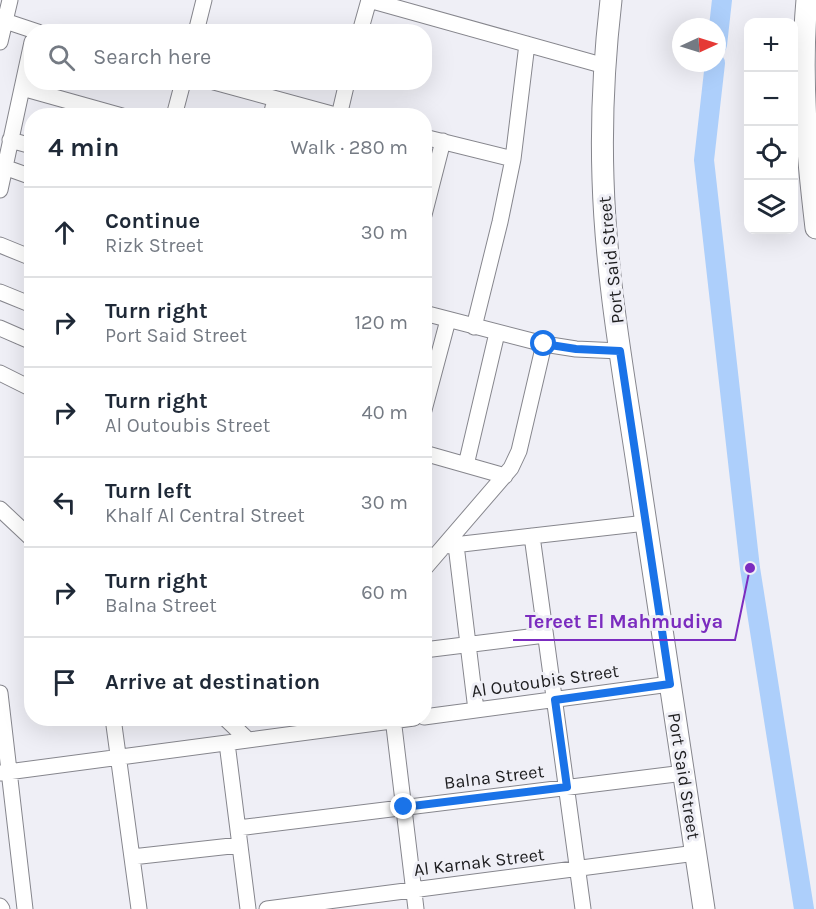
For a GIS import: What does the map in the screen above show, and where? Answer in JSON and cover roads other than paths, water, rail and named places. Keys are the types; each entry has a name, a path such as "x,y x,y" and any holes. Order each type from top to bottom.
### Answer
{"main road":[{"name":"Port Said Street","path":"611,0 604,66 602,123 607,238 620,351 704,909"},
{"path":"807,0 810,30 804,91 816,228"}],"street":[{"path":"0,42 10,0"},
{"path":"198,24 204,0"},
{"path":"362,24 369,0 604,66"},
{"path":"5,21 24,30"},
{"path":"474,327 513,159 526,44"},
{"path":"0,190 24,79"},
{"path":"29,90 93,108"},
{"path":"176,108 181,90"},
{"path":"243,90 309,108"},
{"path":"341,108 345,90"},
{"path":"273,108 275,99"},
{"path":"432,139 513,159"},
{"path":"10,140 24,144"},
{"path":"432,184 443,141"},
{"path":"4,167 24,174"},
{"path":"0,245 24,255"},
{"path":"0,292 24,302"},
{"path":"432,315 544,344 576,349 620,351"},
{"path":"432,380 448,320"},
{"path":"0,328 24,338"},
{"path":"466,465 497,333"},
{"path":"432,558 451,546 512,468 519,451 544,344"},
{"path":"0,373 24,386"},
{"path":"432,455 505,476"},
{"path":"0,509 24,531"},
{"path":"451,546 646,524"},
{"path":"532,536 583,909"},
{"path":"451,546 468,644 476,710"},
{"path":"432,649 545,635"},
{"name":"Al Outoubis Street","path":"432,716 670,684"},
{"path":"0,693 5,772 25,909"},
{"path":"114,726 139,909"},
{"path":"233,726 248,740"},
{"path":"5,772 350,726"},
{"path":"394,726 416,909"},
{"path":"227,742 248,909"},
{"name":"Balna Street","path":"238,828 684,773"},
{"path":"132,857 240,845"},
{"name":"Al Karnak Street","path":"267,909 696,853"}],"waterway":[{"path":"720,18 722,0"},
{"path":"714,72 704,160 750,568 804,909"}],"place":[{"name":"Tereet El Mahmudiya","path":"750,568"}]}
